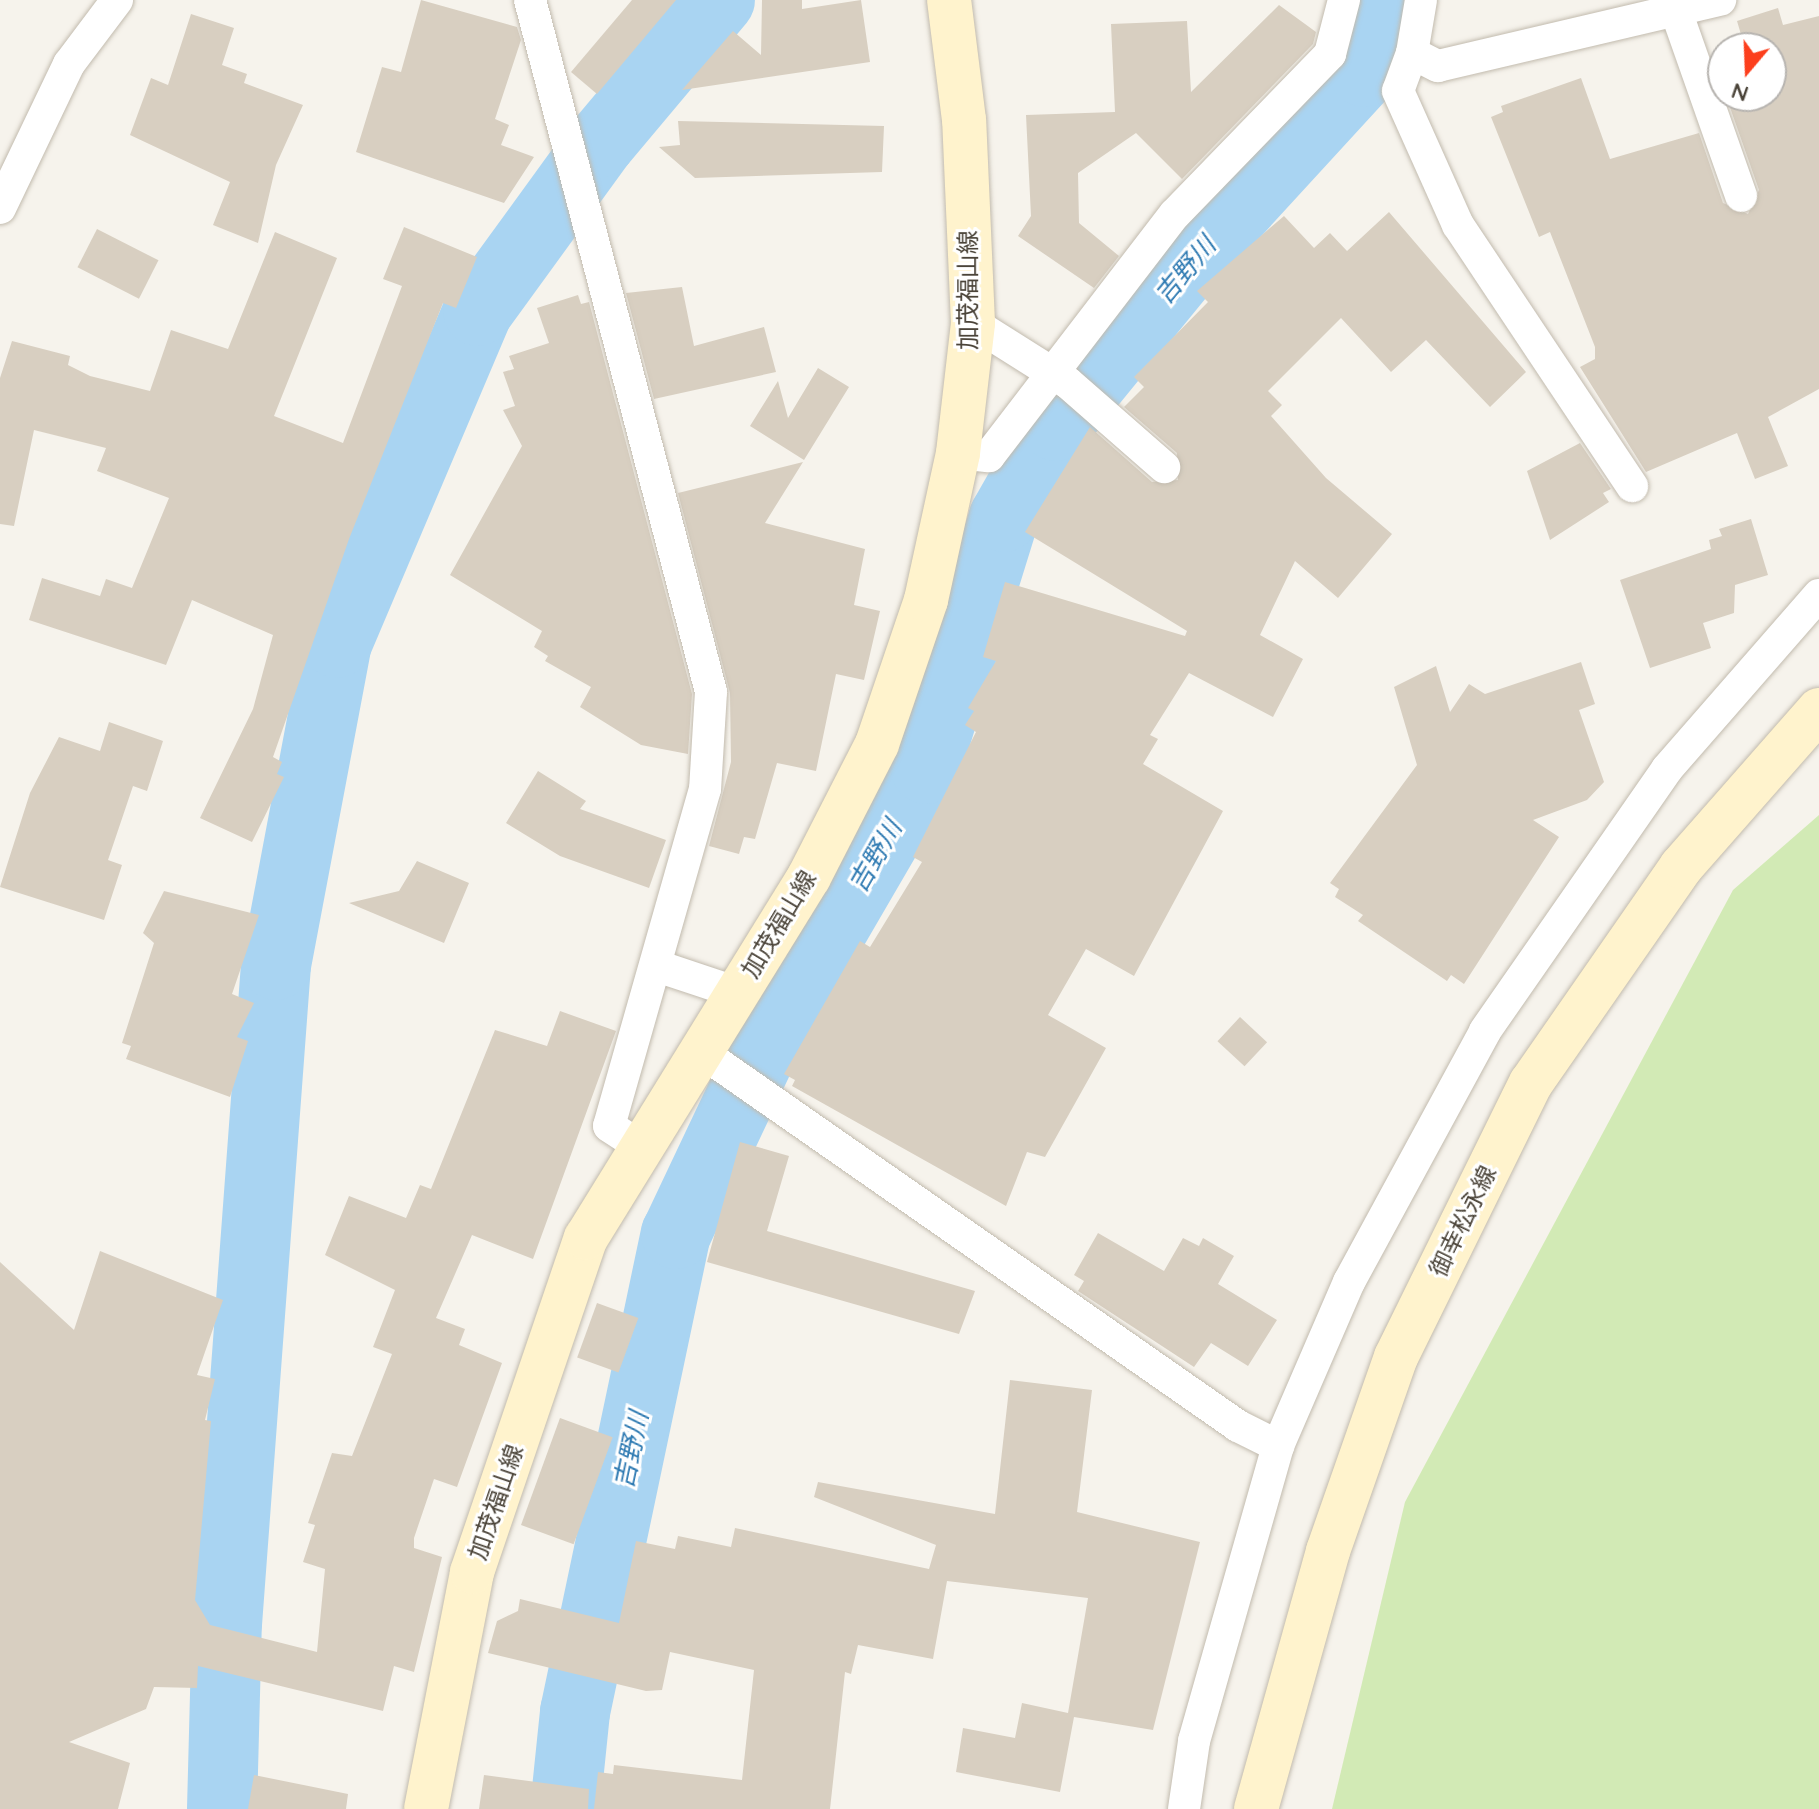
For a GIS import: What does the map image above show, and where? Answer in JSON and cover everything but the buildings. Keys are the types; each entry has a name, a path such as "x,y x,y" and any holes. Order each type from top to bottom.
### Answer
{"main road":[{"name":"加茂福山線","path":"426,1809 472,1572 586,1238 638,1145 713,1060 738,993 809,877 877,744 926,600 958,453 973,323 964,120 949,0"},
{"name":"御幸松永線","path":"1256,1809 1319,1581 1396,1357 1531,1083 1681,867 1819,710"}],"street":[{"path":"0,208 69,64 117,0"},
{"path":"530,0 711,692 705,789 609,1126 638,1145"},
{"path":"958,453 989,456 1062,378 1175,214 1330,54 1344,0"},
{"path":"1421,0 1412,53 1398,91 1458,225 1632,486"},
{"path":"1412,53 1438,66 1720,0"},
{"path":"1676,11 1741,196"},
{"path":"973,323 1062,378 1164,467"},
{"path":"1184,1809 1194,1741 1278,1446 1349,1282 1485,1031 1667,769 1819,595"},
{"path":"657,966 738,993"},
{"path":"713,1060 761,1098 1238,1426 1278,1446"}],"green space":[{"path":"1819,815 1819,1809 1332,1809 1405,1502 1733,890"}],"waterway":[{"path":"222,1809 227,1624 276,965 337,643 478,311 601,142 720,0"},
{"name":"吉野川","path":"565,1809 575,1712 676,1234 765,1046 926,769 1004,517 1056,426 1191,261 1364,72 1384,0"}]}
